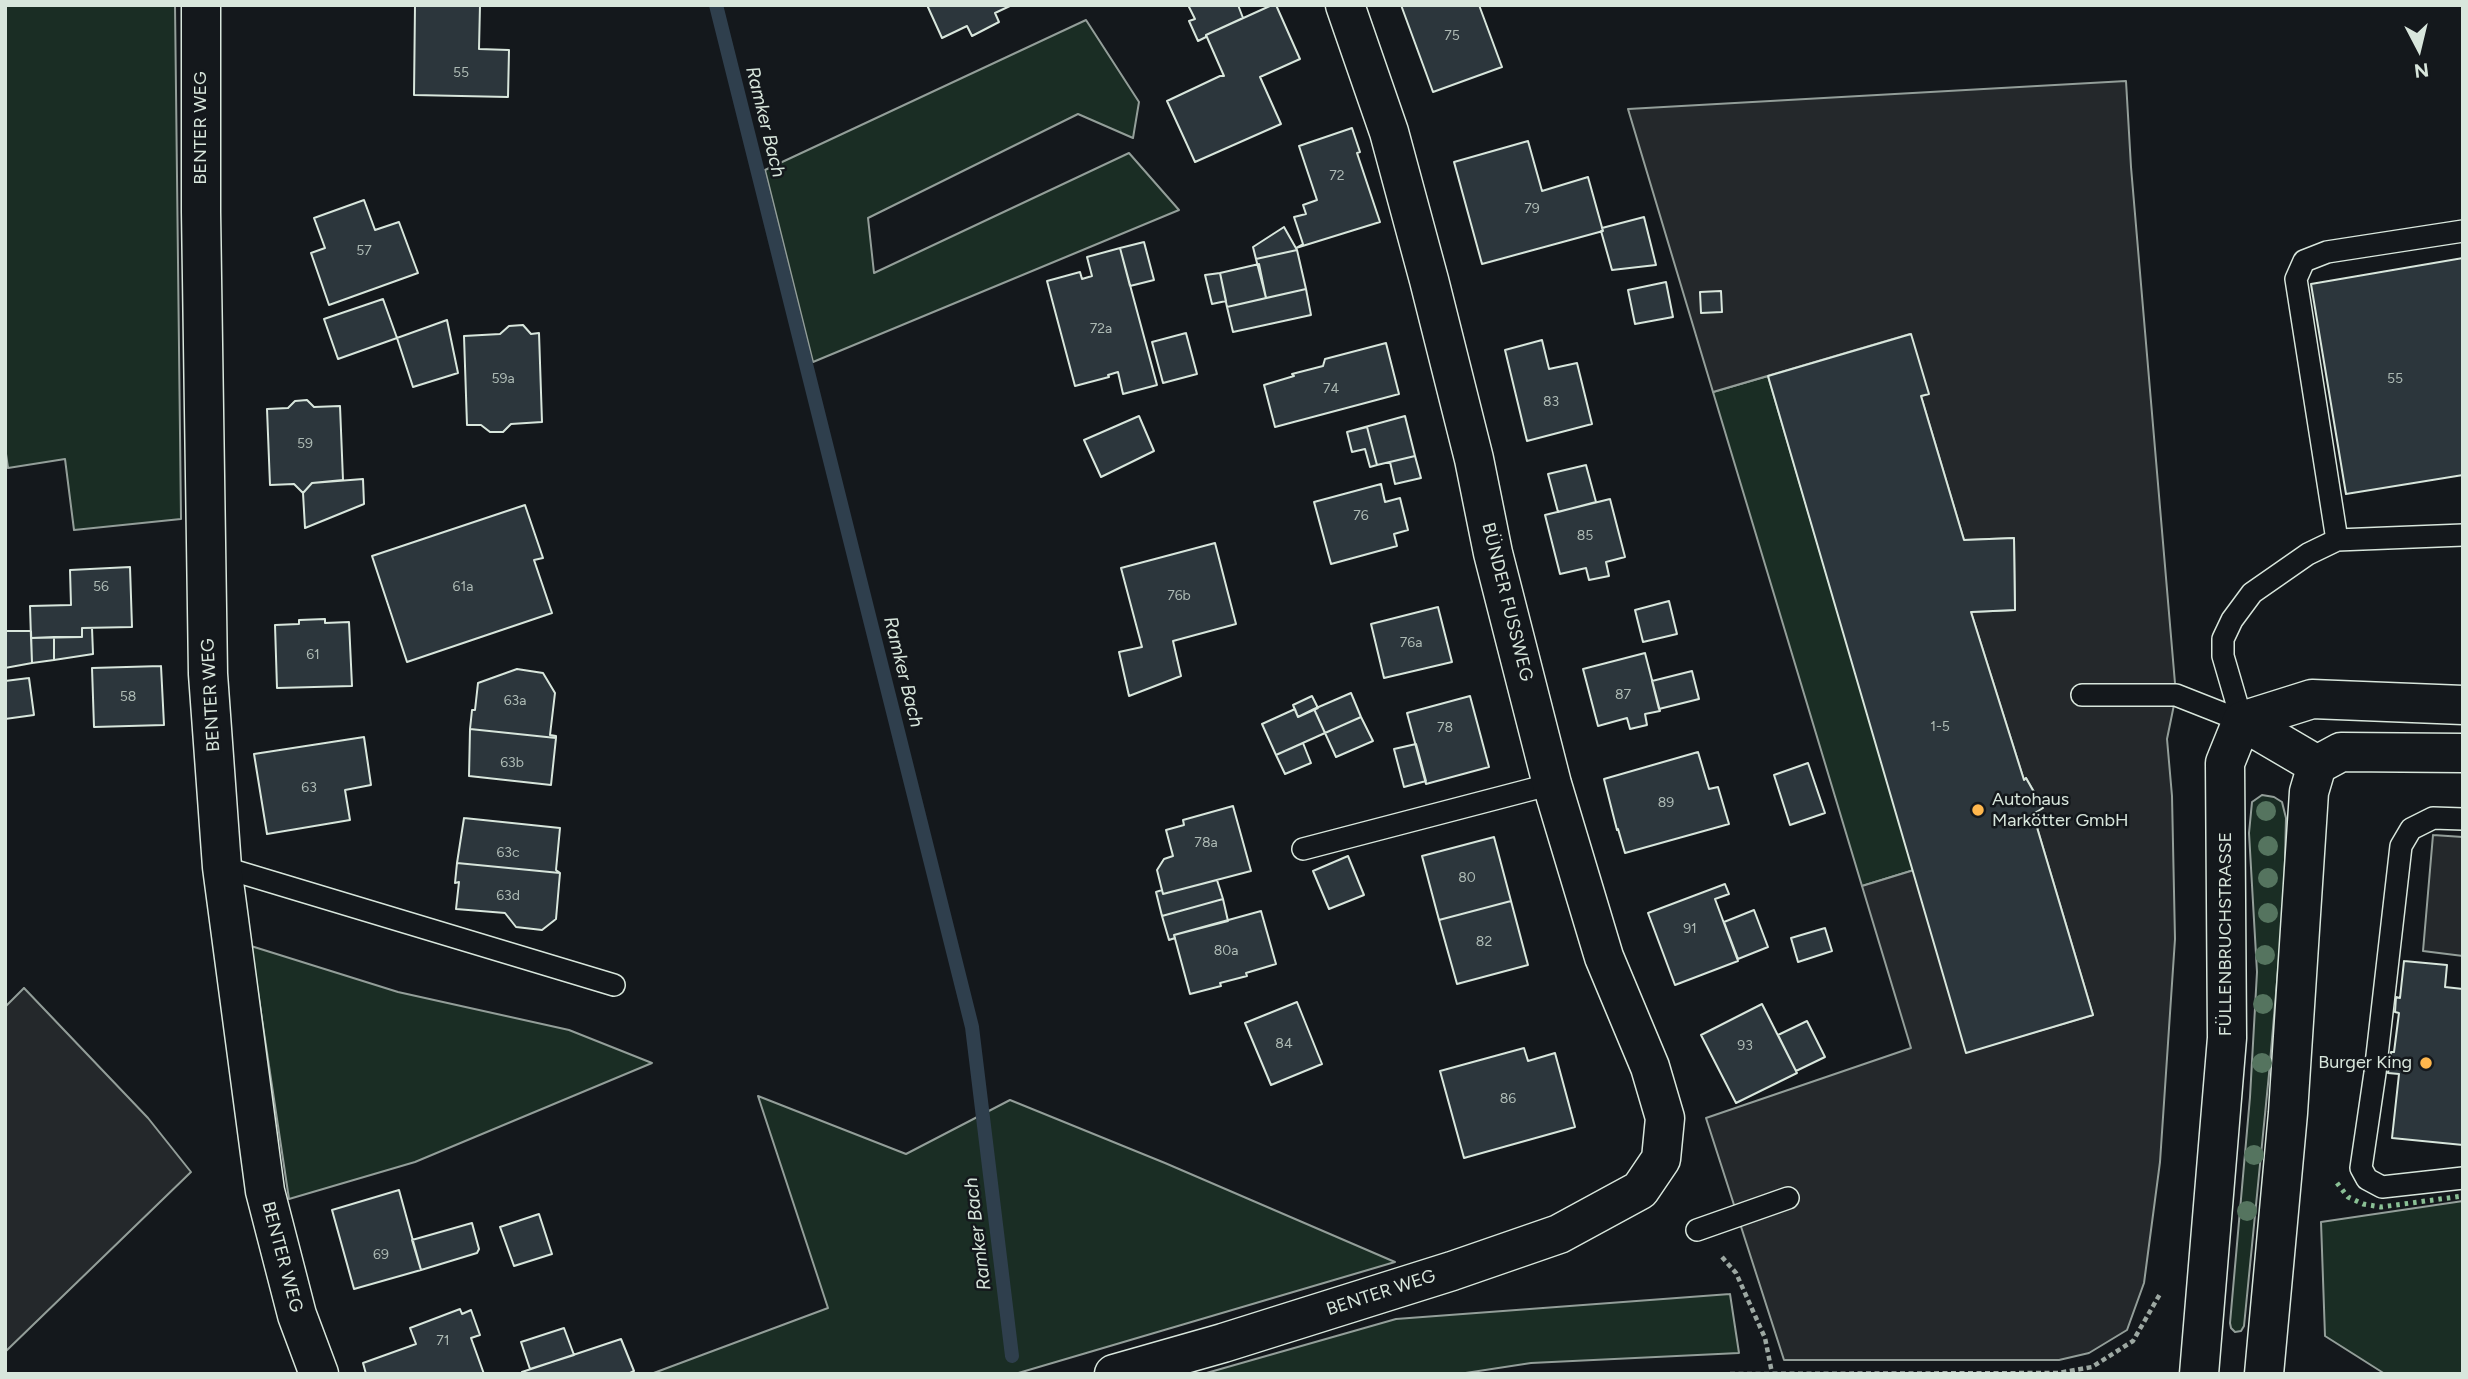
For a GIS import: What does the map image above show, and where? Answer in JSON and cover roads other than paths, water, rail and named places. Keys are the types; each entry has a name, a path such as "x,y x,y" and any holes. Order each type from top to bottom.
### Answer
{"street":[{"name":"BENTER WEG","path":"201,5 208,674 222,867 265,1191 296,1315 319,1374"},
{"name":"BÜNDER FUSSWEG","path":"1345,5 1388,132 1429,280 1474,459 1493,553 1552,784 1604,957 1650,1067 1665,1118 1661,1159 1640,1190"},
{"path":"2242,721 2312,699 2463,705"},
{"path":"2242,721 2317,765"},
{"name":"FÜLLENBRUCHSTRASSE","path":"2199,1374 2227,1038 2225,764 2242,721"},
{"path":"2264,1374 2288,1113 2309,792 2317,765 2341,752 2463,753"},
{"name":"BENTER WEG","path":"1114,1374 1223,1343 1559,1234 1640,1190"}],"lane":[{"path":"2337,540 2296,279 2304,261 2327,252 2463,231"},
{"path":"2242,721 2223,656 2223,639 2232,620 2252,593 2308,554 2337,540 2463,535"},
{"path":"2082,695 2176,695 2242,721"},
{"path":"1303,849 1552,784"},
{"path":"2463,819 2433,818 2411,829 2401,846 2375,1073 2361,1168 2367,1179 2382,1187 2463,1178"},
{"path":"222,867 614,985"},
{"path":"1698,1230 1788,1198"}],"waterway":[{"name":"Ramker Bach","path":"716,5 972,1027 1012,1356"}],"place":[{"name":"Autohaus Markötter GmbH","path":"1978,810"},
{"name":"Burger King","path":"2426,1063"}]}
